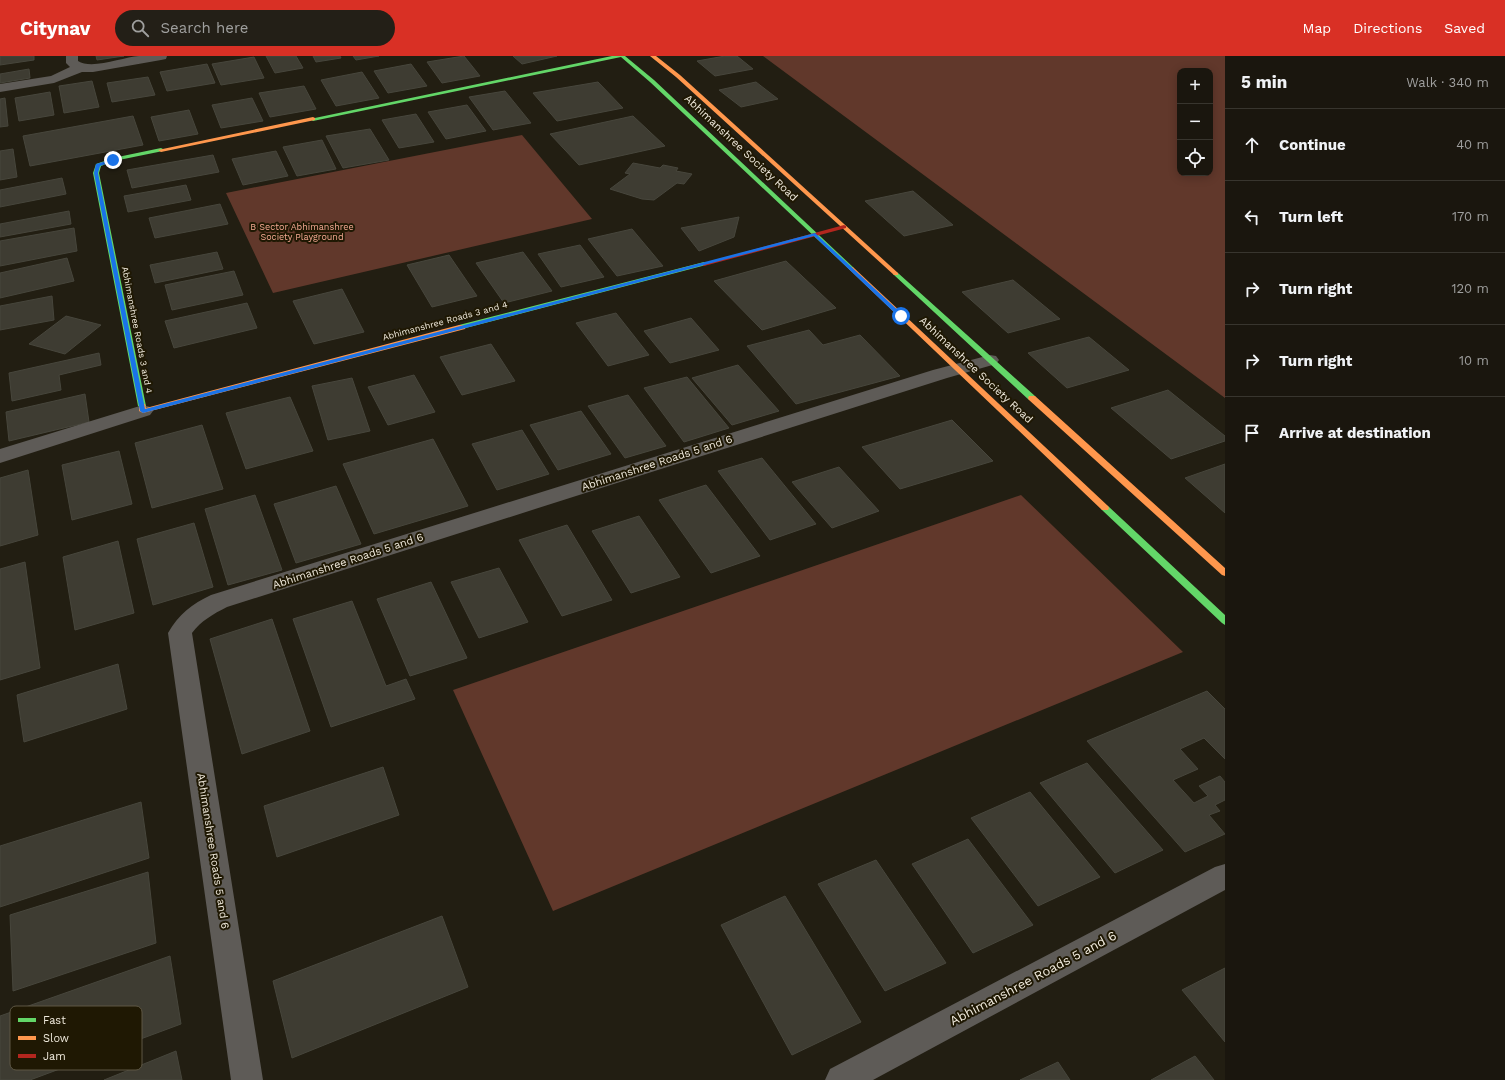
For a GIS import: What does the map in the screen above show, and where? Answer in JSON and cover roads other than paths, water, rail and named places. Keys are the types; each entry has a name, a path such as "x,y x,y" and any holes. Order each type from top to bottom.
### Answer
{"street":[{"path":"72,56 72,63 80,68"},
{"path":"0,88 54,80 80,68 93,68 161,56"},
{"name":"Abhimanshree Society Road","path":"621,56 652,81 1225,621"},
{"name":"Abhimanshree Roads 3 and 4","path":"621,56 113,160 98,165 96,173 143,411 844,227"},
{"name":"Abhimanshree Society Road","path":"653,56 684,82 1225,572"},
{"name":"Abhimanshree Roads 5 and 6","path":"247,1080 180,633 185,624 193,615 220,601 990,360"},
{"path":"0,456 143,411"},
{"name":"Abhimanshree Roads 5 and 6","path":"841,1080 1225,876"}],"park label":[{"name":"B Sector Abhimanshree Society Playground","path":"302,232"}]}
